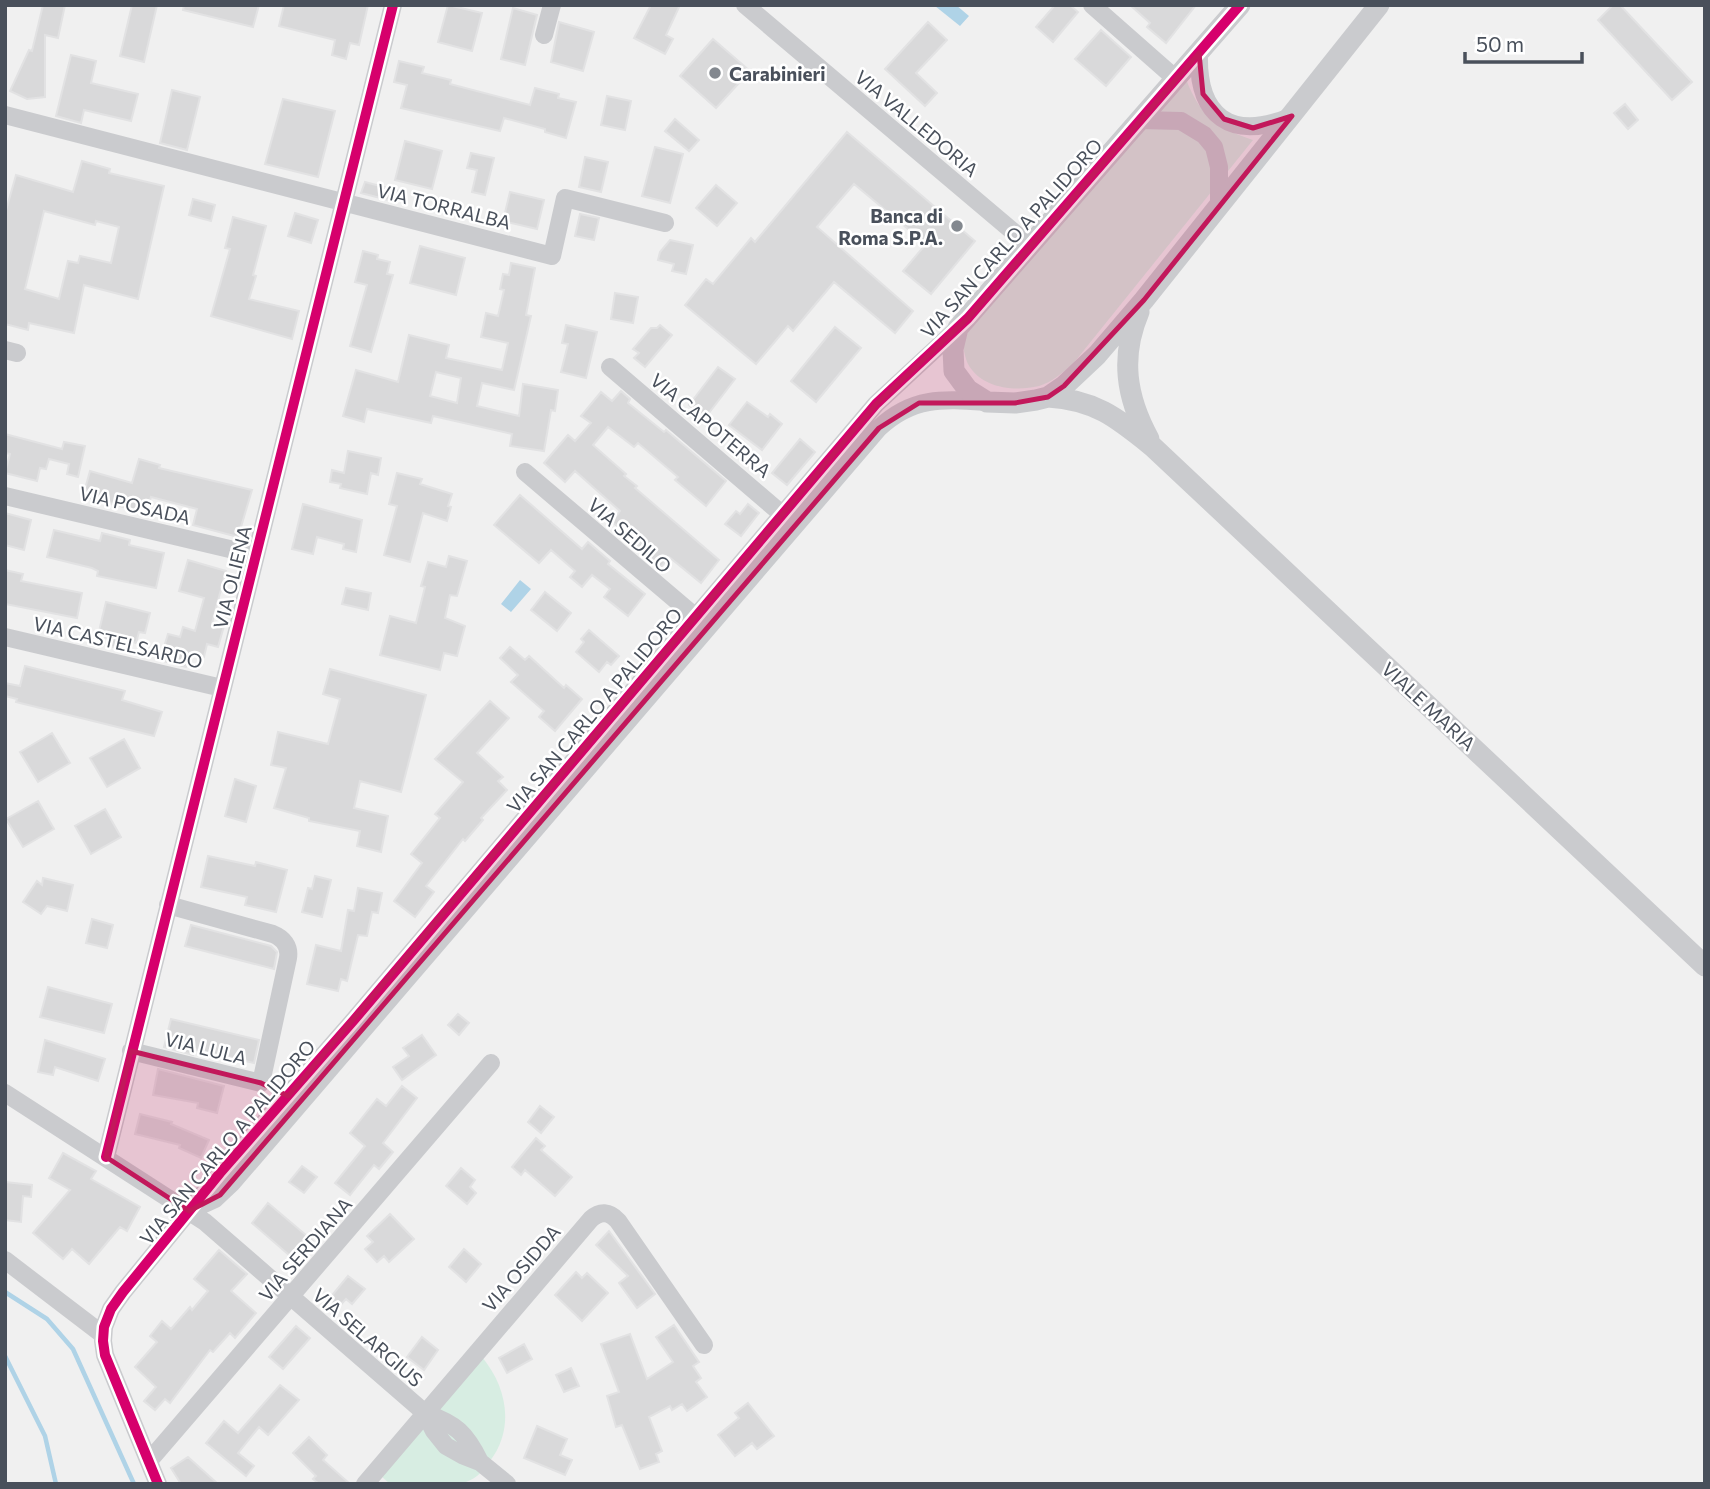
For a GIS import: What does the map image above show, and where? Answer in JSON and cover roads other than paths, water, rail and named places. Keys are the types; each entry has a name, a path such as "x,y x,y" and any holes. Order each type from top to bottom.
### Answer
{"street":[{"name":"VIA OLIENA","path":"106,1157 393,5"},
{"path":"544,35 551,5"},
{"name":"VIA VALLEDORIA","path":"745,5 1029,245"},
{"path":"1092,5 1176,79"},
{"name":"VIA SAN CARLO A PALIDORO","path":"189,1211 207,1204 224,1191 701,623 783,515 876,404 958,328 1240,5"},
{"name":"VIA SAN CARLO A PALIDORO","path":"103,1334 116,1302 189,1211 701,623 879,428 910,407 939,400 1015,403 1048,397 1071,380 1097,355 1144,300 1379,5"},
{"path":"1199,54 1203,94 1210,106 1224,119 1236,125 1253,128 1271,125 1292,116"},
{"name":"VIA TORRALBA","path":"5,115 552,256 565,198 665,223"},
{"path":"1140,120 1181,121 1204,135 1214,148 1219,167 1219,206"},
{"name":"VIALE MARIA","path":"1144,300 1129,340 1127,372 1134,407 1153,447"},
{"name":"VIA SAN CARLO A PALIDORO","path":"958,328 953,349 954,371 968,390 987,402"},
{"name":"VIA CAPOTERRA","path":"610,368 783,515"},
{"name":"VIALE MARIA","path":"1048,397 1081,401 1101,408 1153,447 1705,966"},
{"name":"VIA SEDILO","path":"525,472 701,623"},
{"name":"VIA POSADA","path":"5,496 255,555"},
{"name":"VIA CASTELSARDO","path":"5,637 222,688"},
{"name":"VIA LULA","path":"131,1051 261,1083 289,954 287,947 279,937 168,905"},
{"name":"VIA SERDIANA","path":"149,1461 492,1063"},
{"path":"261,1083 288,1097"},
{"name":"VIA SELARGIUS","path":"5,1093 221,1234 290,1298 425,1413 460,1430 480,1462 507,1484"},
{"name":"VIA OSIDDA","path":"365,1484 591,1219 599,1214 611,1215 618,1221 704,1345"},
{"path":"5,1260 103,1334 107,1363 158,1484"}],"water":[{"path":"956,5 969,16 960,26 935,6"},
{"path":"520,580 531,589 511,612 501,604"}],"waterway":[{"path":"5,1292 47,1319 73,1349 134,1484"},
{"path":"5,1356 45,1436 56,1484"}],"place":[{"name":"Carabinieri","path":"715,73"},
{"name":"Banca di Roma S.P.A.","path":"957,226"}]}
